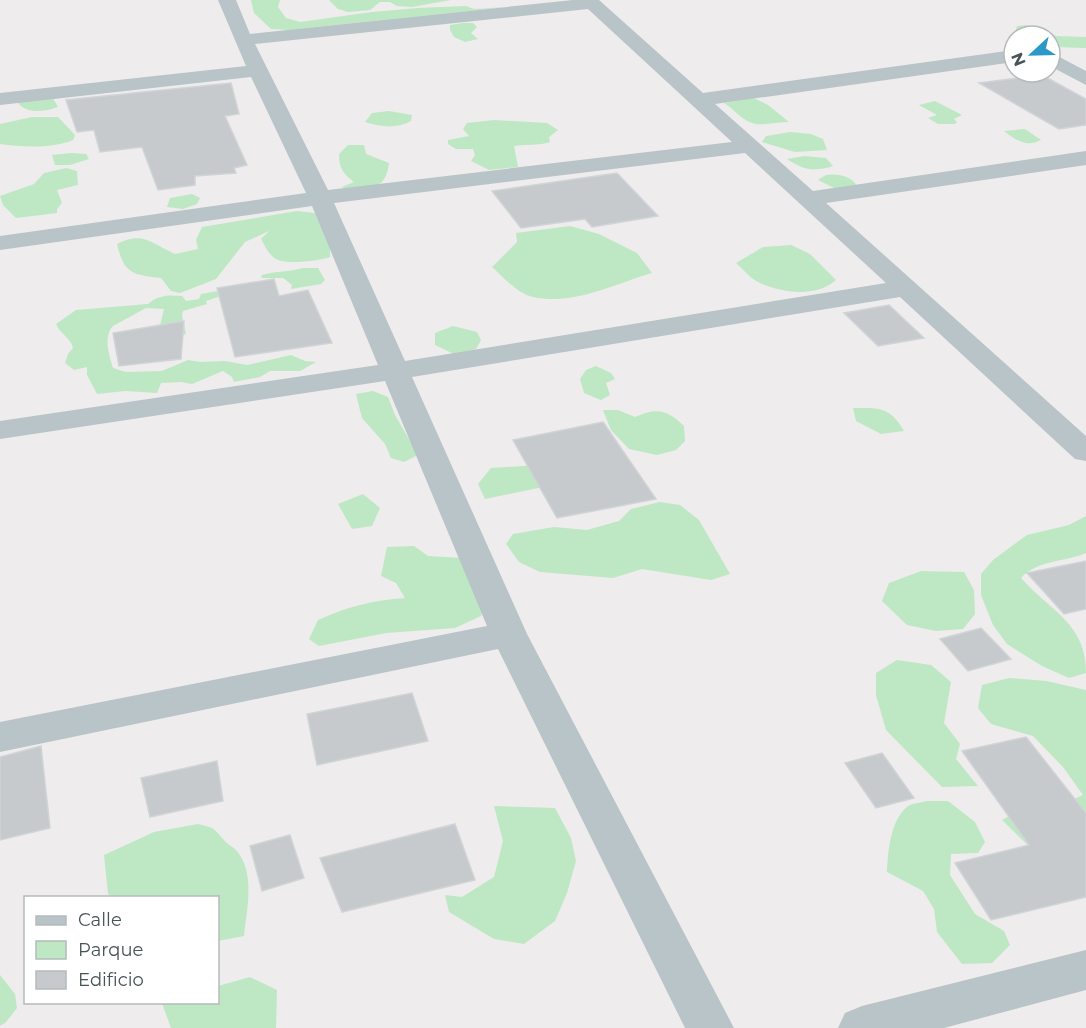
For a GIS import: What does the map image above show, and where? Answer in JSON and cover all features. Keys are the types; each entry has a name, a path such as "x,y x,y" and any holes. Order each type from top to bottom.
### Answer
{"street":[{"path":"227,0 257,71 320,198 509,634 710,1028"},
{"path":"244,40 591,2 1086,452"},
{"path":"698,100 1002,58"},
{"path":"1062,65 1086,79"},
{"path":"0,99 257,71"},
{"path":"0,243 320,198 750,146"},
{"path":"808,199 1086,158"},
{"path":"0,430 394,371 906,288"},
{"path":"0,737 509,634"},
{"path":"862,1028 1086,970"}],"green space":[{"path":"251,0 280,0 278,7 286,18 300,22 418,8 508,7 288,30 271,29 254,13"},
{"path":"329,0 451,0 412,7 380,2 370,10 348,12 338,9"},
{"path":"473,23 477,27 471,33 478,39 465,42 454,37 450,25"},
{"path":"1062,36 1086,37 1086,48 1062,47"},
{"path":"51,95 58,107 47,110 30,110 24,108 16,100"},
{"path":"754,98 768,105 789,122 751,123 724,103"},
{"path":"935,101 962,115 954,119 957,122 955,124 938,124 928,118 937,115 919,105"},
{"path":"389,111 412,115 411,121 388,126 365,122 372,113"},
{"path":"32,117 58,117 75,135 73,140 46,146 0,144 0,124"},
{"path":"494,120 547,123 558,130 549,137 550,142 514,146 518,167 489,170 471,161 475,155 473,149 456,149 448,144 448,140 469,136 463,129 467,123"},
{"path":"1025,129 1041,140 1026,143 1004,131"},
{"path":"790,132 811,134 823,139 827,150 795,152 762,142 766,136"},
{"path":"348,145 364,145 366,154 389,163 385,178 381,183 350,194 342,187 354,182 344,173 340,163 339,154"},
{"path":"86,154 89,159 70,165 55,165 52,155"},
{"path":"804,156 826,158 833,166 809,169 798,166 787,159"},
{"path":"66,168 77,171 78,185 57,190 62,203 57,213 16,218 3,205 0,196 34,184 44,173"},
{"path":"826,175 844,176 857,186 842,192 818,180"},
{"path":"192,194 200,198 197,204 183,209 167,207 170,198"},
{"path":"297,211 315,213 330,248 330,257 295,262 276,259 261,239 269,231 245,242 216,279 180,293 171,291 161,278 143,276 131,271 123,262 117,244 126,240 147,240 175,254 198,249 196,240 202,227"},
{"path":"570,226 599,234 637,253 652,273 578,296 548,299 527,295 511,285 492,267 517,242 516,233"},
{"path":"791,245 810,254 836,280 818,289 787,291 758,282 736,263 763,247"},
{"path":"303,268 318,268 325,280 321,284 291,289 292,285 283,278 261,278 262,275"},
{"path":"218,291 221,296 206,301 207,304 183,311 186,334 173,337 159,330 164,309 146,308 113,326 108,335 108,341 113,368 126,372 162,371 188,360 225,361 247,365 291,355 305,361 316,362 300,371 270,371 260,377 234,382 232,377 223,371 192,384 161,383 157,393 125,391 97,394 87,375 87,367 74,370 65,363 73,348 56,324 76,310 148,304 160,297 168,296 182,296 186,301 199,299 201,294"},
{"path":"453,326 477,332 481,340 476,349 456,355 435,345 435,333"},
{"path":"596,366 611,373 615,379 606,383 610,395 601,400 584,393 580,379 586,370"},
{"path":"373,391 388,397 395,415 418,455 404,462 391,458 385,444 362,418 356,394"},
{"path":"853,408 883,410 894,417 904,431 881,434 856,421"},
{"path":"603,410 618,410 635,417 656,411 667,413 684,426 685,441 676,450 657,455 629,449 611,430"},
{"path":"538,465 553,485 485,499 478,484 491,468"},
{"path":"363,494 380,508 372,526 352,529 338,504"},
{"path":"660,502 680,505 699,520 730,574 711,580 642,569 613,578 540,572 519,562 506,544 513,534 554,527 587,530 619,521 631,509"},
{"path":"1086,516 1086,553 1035,568 1021,578 1065,619 1080,642 1086,673 1069,678 1042,666 1007,644 993,625 981,595 981,574 993,560 1027,535 1069,525"},
{"path":"414,546 428,556 463,558 490,590 481,616 455,628 386,633 319,646 309,639 318,620 329,615 371,602 405,598 396,583 381,576 387,547"},
{"path":"921,571 964,572 974,590 975,614 963,629 936,631 907,625 882,601 889,583"},
{"path":"897,660 931,665 951,682 944,723 960,744 956,759 978,786 942,787 886,730 876,695 876,673"},
{"path":"1009,678 1046,681 1086,690 1086,838 1045,862 1002,820 1024,807 1063,804 1083,795 1063,767 1033,736 991,724 978,708 982,685"},
{"path":"926,801 948,801 975,822 985,842 978,853 951,854 950,875 975,914 1004,931 1010,945 992,963 962,964 937,932 934,909 923,891 887,872 891,837 897,820 909,806"},
{"path":"494,806 555,808 571,838 576,861 567,893 555,921 524,944 494,939 449,912 445,895 462,897 494,877 503,841"},
{"path":"198,824 216,831 235,849 242,858 248,879 244,936 219,941 219,896 112,896 108,894 104,855 154,832"},
{"path":"0,975 15,994 17,1008 0,1026"},
{"path":"250,977 277,990 276,1028 171,1028 162,1004 219,1004 219,986"}],"building":[{"path":"1002,80 1002,84 1058,84 1086,99 1086,125 1059,129 979,83"},
{"path":"231,83 239,114 225,116 247,165 234,168 236,173 195,176 195,185 158,190 142,147 100,152 94,130 77,132 66,100"},
{"path":"617,173 658,216 592,227 585,219 521,228 492,191"},
{"path":"274,279 279,296 308,290 332,343 235,357 217,288"},
{"path":"889,305 924,338 878,346 844,313"},
{"path":"184,321 181,359 119,366 113,333"},
{"path":"603,422 656,499 557,518 513,440"},
{"path":"1086,561 1086,609 1064,614 1027,573"},
{"path":"981,628 1011,659 968,671 940,639"},
{"path":"412,693 428,741 317,765 307,714"},
{"path":"1026,737 1086,813 1086,897 991,920 955,863 1029,845 962,751"},
{"path":"41,746 50,828 0,840 0,757"},
{"path":"882,753 914,798 876,808 845,763"},
{"path":"217,761 223,801 150,817 141,778"},
{"path":"455,824 475,880 342,912 320,858"},
{"path":"290,835 304,878 262,891 250,846"}]}
